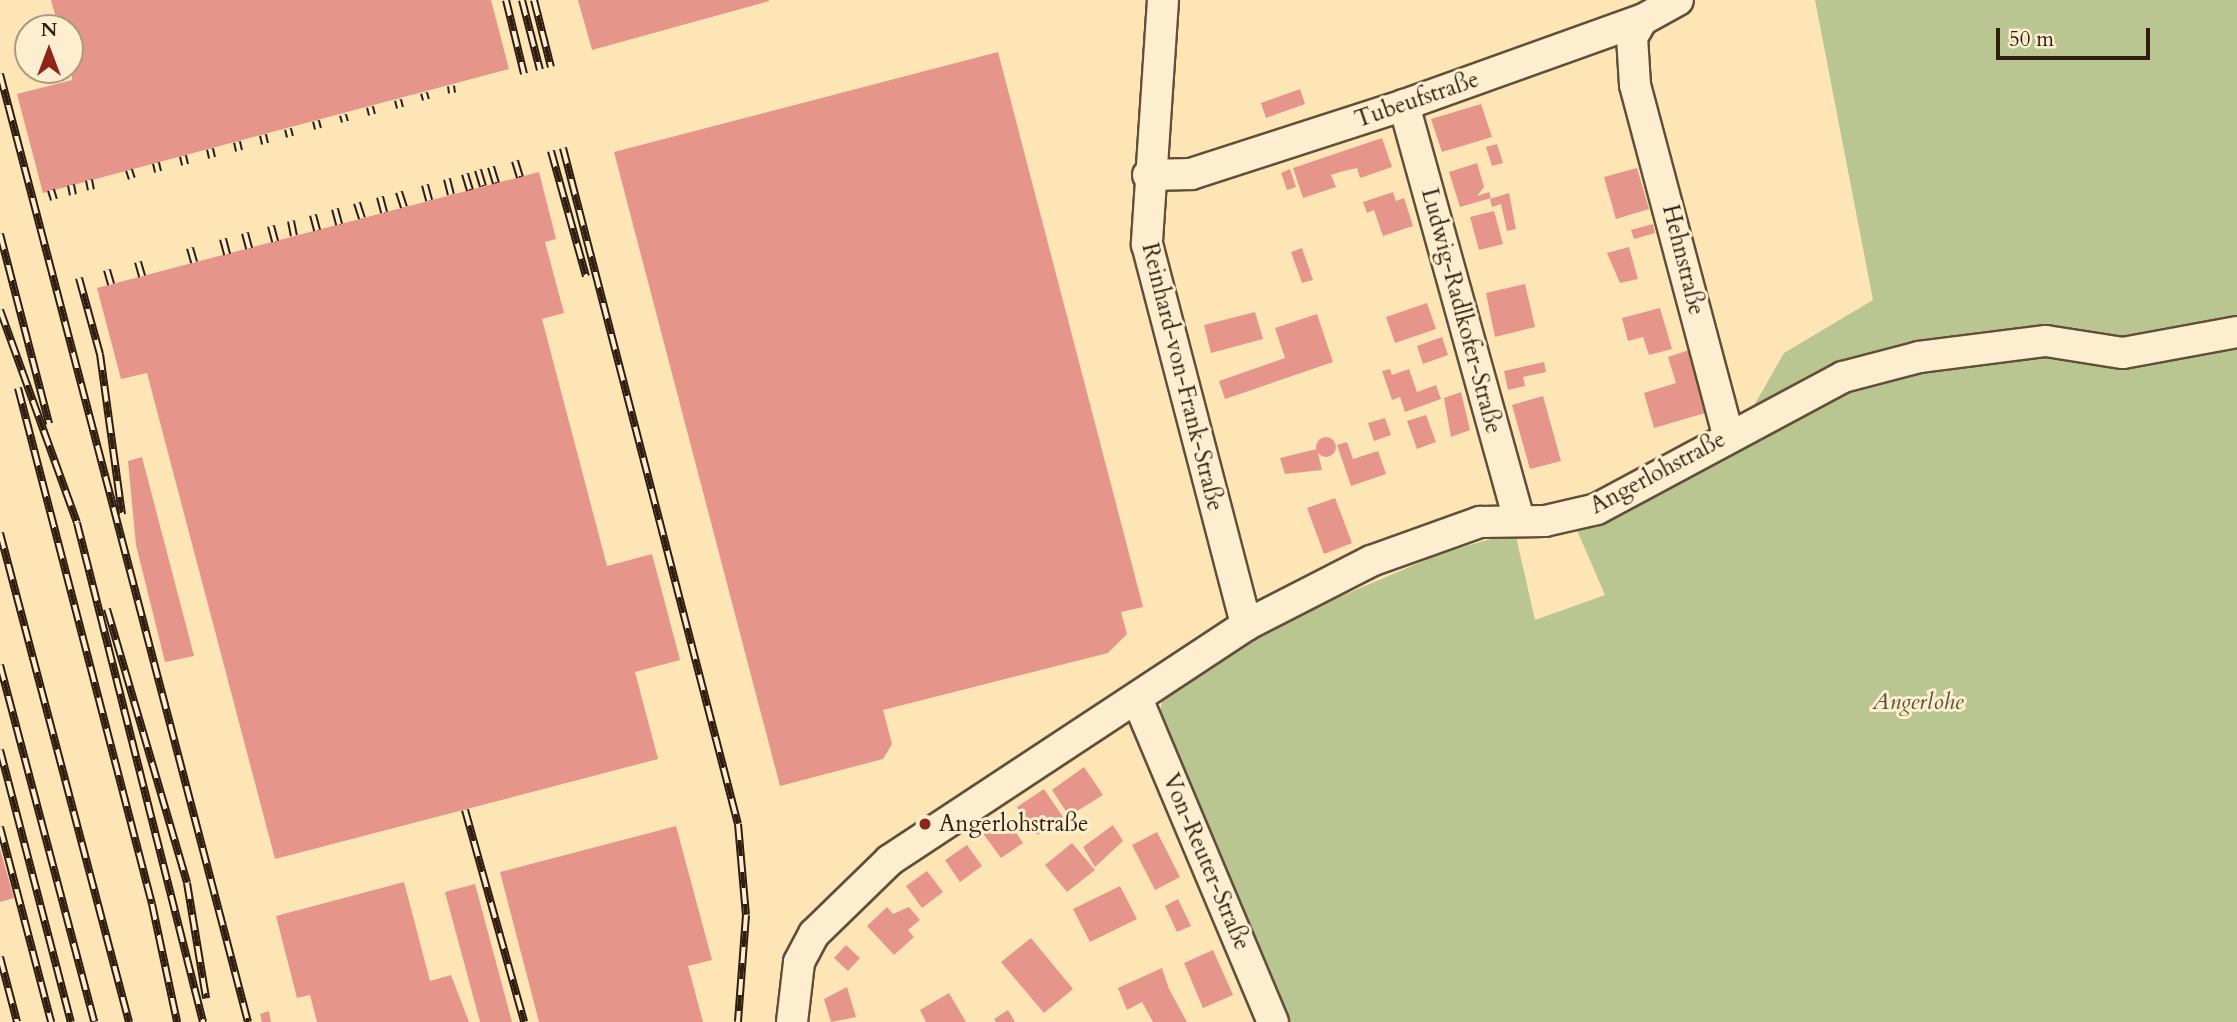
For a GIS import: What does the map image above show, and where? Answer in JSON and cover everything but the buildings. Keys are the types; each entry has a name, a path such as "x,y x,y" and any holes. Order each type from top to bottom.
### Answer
{"street":[{"name":"Reinhard-von-Frank-Straße","path":"1163,0 1148,175 1147,244 1246,625"},
{"name":"Tubeufstraße","path":"1148,175 1191,174 1404,105 1642,20 1678,0"},
{"name":"Hehnstraße","path":"1642,20 1632,37 1635,85 1728,435"},
{"path":"1578,43 1605,55 1635,85"},
{"name":"Ludwig-Radlkofer-Straße","path":"1404,105 1518,517"},
{"name":"Angerlohstraße","path":"792,1022 799,962 827,917 919,838 1138,701 1246,625 1371,561 1480,522 1518,517 1545,521 1597,509 1728,435 1843,377 1919,356 2046,341 2123,353 2237,332"},
{"name":"Von-Reuter-Straße","path":"1138,701 1273,1022"}],"green space":[{"name":"Angerlohe","path":"1815,0 2237,0 2237,1022 1267,1022 1158,719 1163,699 1230,644 1442,553 1515,532 1535,620 1605,595 1576,528 1734,441 1784,353 1873,300"}],"railway":[{"path":"506,0 524,74"},
{"path":"522,0 540,70"},
{"path":"534,0 551,67"},
{"path":"0,74 248,1022"},
{"path":"451,86 452,93"},
{"path":"424,93 426,100"},
{"path":"398,100 400,108"},
{"path":"370,107 372,115"},
{"path":"343,115 345,122"},
{"path":"316,121 318,129"},
{"path":"288,129 290,137"},
{"path":"263,135 265,144"},
{"path":"237,142 239,151"},
{"path":"563,148 738,824 746,915 738,1022"},
{"path":"210,149 212,158"},
{"path":"551,151 586,276"},
{"path":"183,156 185,165"},
{"path":"515,161 520,177"},
{"path":"156,163 158,172"},
{"path":"491,167 496,183"},
{"path":"129,170 132,179"},
{"path":"478,170 483,186"},
{"path":"465,174 470,190"},
{"path":"447,179 451,195"},
{"path":"89,180 91,190"},
{"path":"71,185 73,195"},
{"path":"425,185 429,200"},
{"path":"51,190 54,200"},
{"path":"399,192 404,207"},
{"path":"380,197 384,212"},
{"path":"357,203 362,218"},
{"path":"335,209 339,224"},
{"path":"313,215 317,230"},
{"path":"291,221 294,236"},
{"path":"271,226 275,241"},
{"path":"245,233 249,248"},
{"path":"0,234 49,424"},
{"path":"223,239 227,254"},
{"path":"190,248 194,262"},
{"path":"138,262 142,276"},
{"path":"107,270 111,284"},
{"path":"79,278 100,354 122,515"},
{"path":"0,310 77,523 203,1022"},
{"path":"18,388 152,904 177,1022"},
{"path":"0,533 129,1022"},
{"path":"107,609 187,883 206,998"},
{"path":"0,665 94,1022"},
{"path":"0,750 71,1022"},
{"path":"465,810 524,1022"},
{"path":"0,827 51,1022"},
{"path":"0,957 17,1022"}],"place":[{"name":"Angerlohstraße","path":"925,824"}]}
